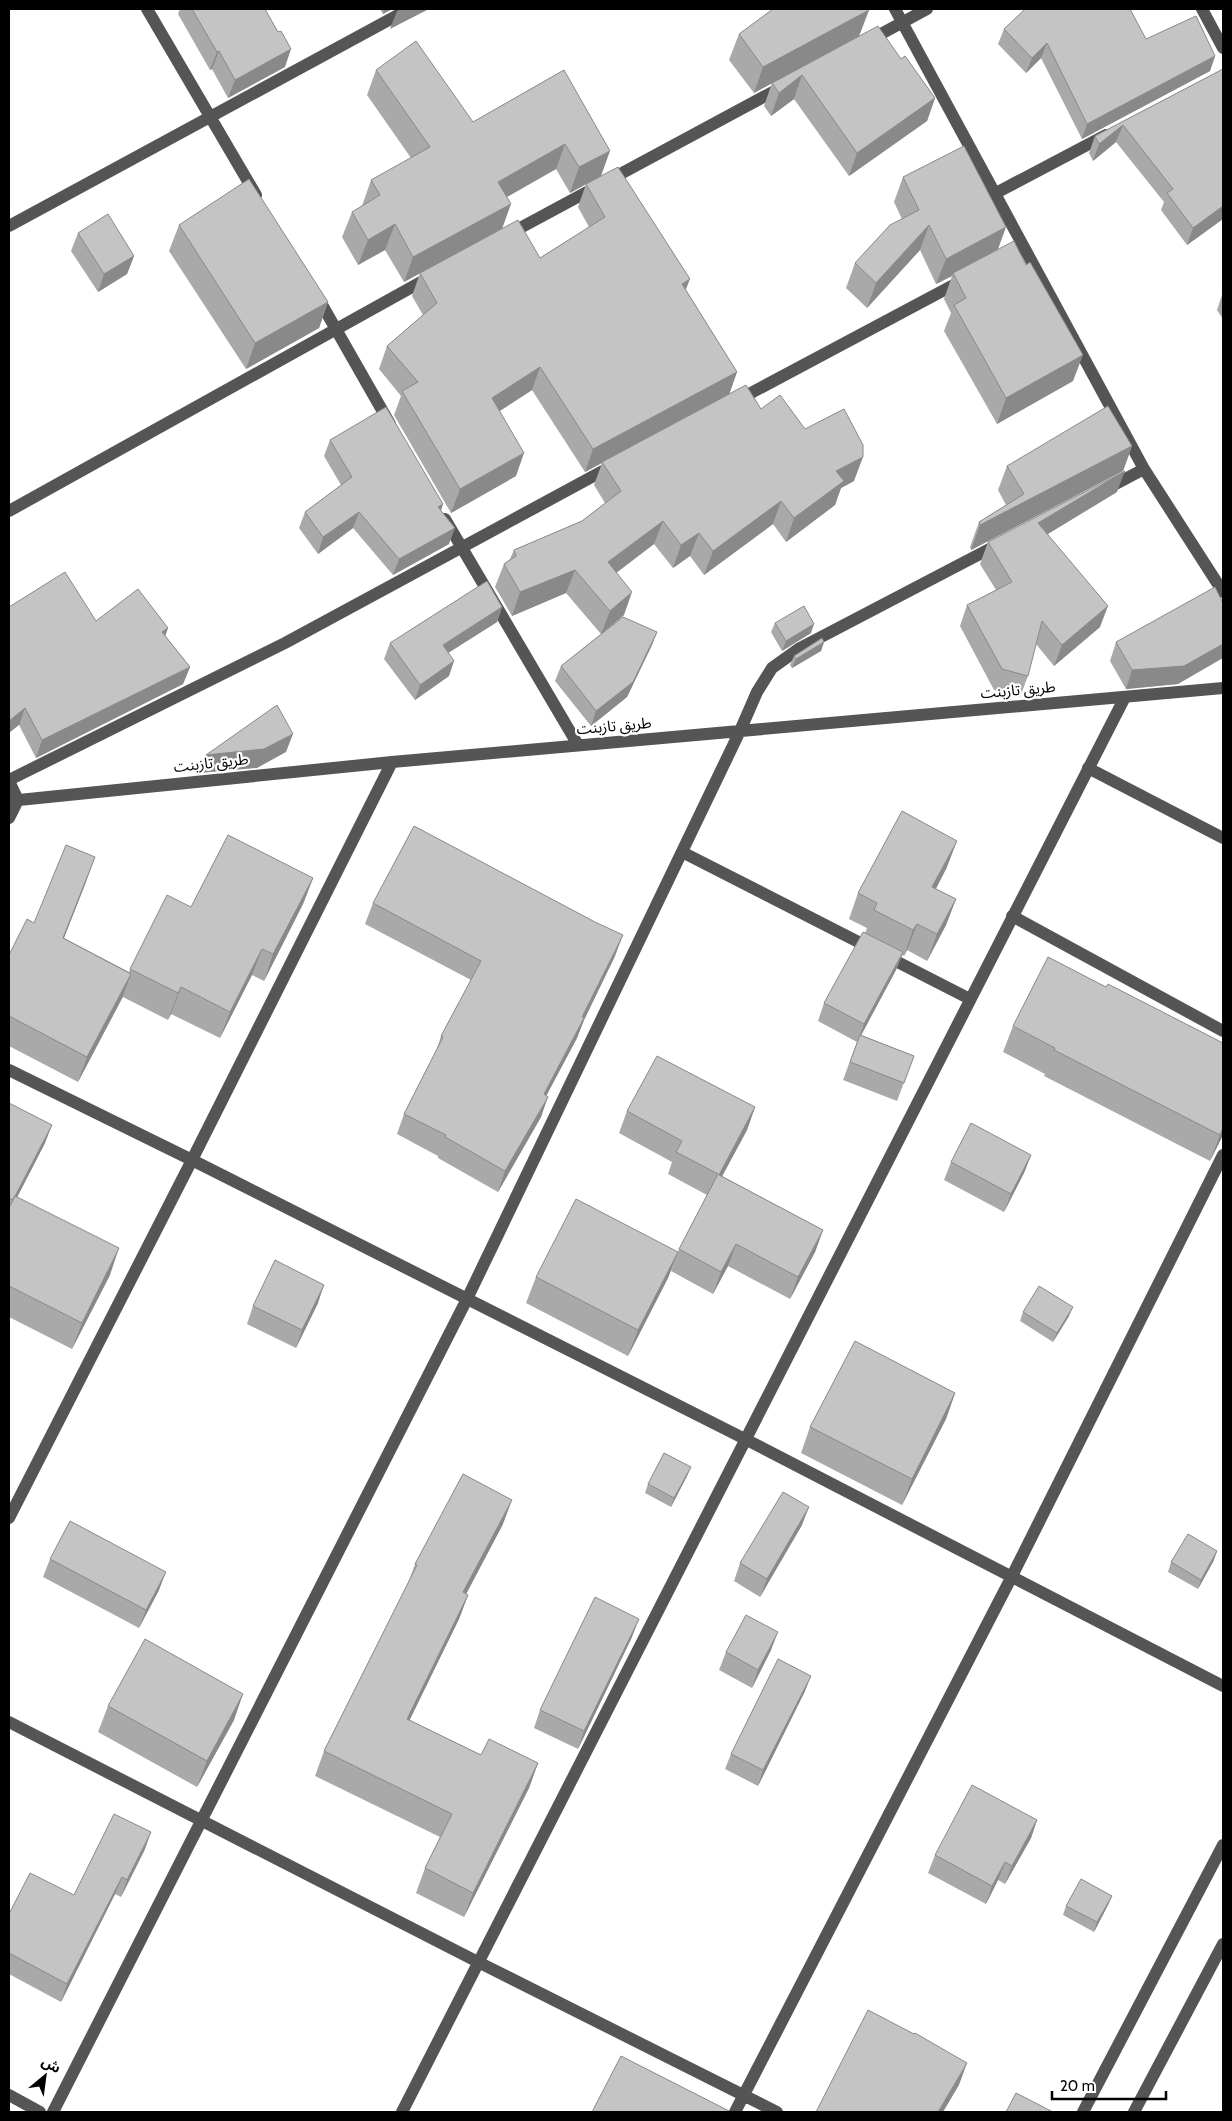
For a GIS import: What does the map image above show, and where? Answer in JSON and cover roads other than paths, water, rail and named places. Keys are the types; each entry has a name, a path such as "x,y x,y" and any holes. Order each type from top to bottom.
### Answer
{"street":[{"path":"147,9 265,210"},
{"path":"9,226 409,9"},
{"path":"895,9 1144,469 1223,592"},
{"path":"858,46 927,9"},
{"path":"1202,9 1223,48"},
{"path":"492,243 798,79"},
{"path":"996,193 1118,128"},
{"path":"990,265 1024,247"},
{"path":"9,511 440,272"},
{"path":"722,408 972,275"},
{"path":"310,286 398,437"},
{"path":"9,818 13,801 9,781 285,643 626,459"},
{"path":"1100,492 1144,469"},
{"path":"437,505 578,745"},
{"path":"53,2112 467,1299 757,692 772,668 800,648 1012,538"},
{"name":"طريق تازبنت","path":"13,801 392,762 1223,688"},
{"path":"402,2112 1125,696"},
{"path":"9,1518 392,762"},
{"path":"1088,768 1223,838"},
{"path":"682,852 970,999"},
{"path":"1012,916 1223,1031"},
{"path":"9,1070 192,1160 745,1439 1223,1686"},
{"path":"735,2112 1011,1578 1223,1155"},
{"path":"9,1722 478,1962 777,2112"},
{"path":"1083,2112 1222,1848"},
{"path":"1134,2112 1223,1944"},
{"path":"9,2094 40,2112"}]}
